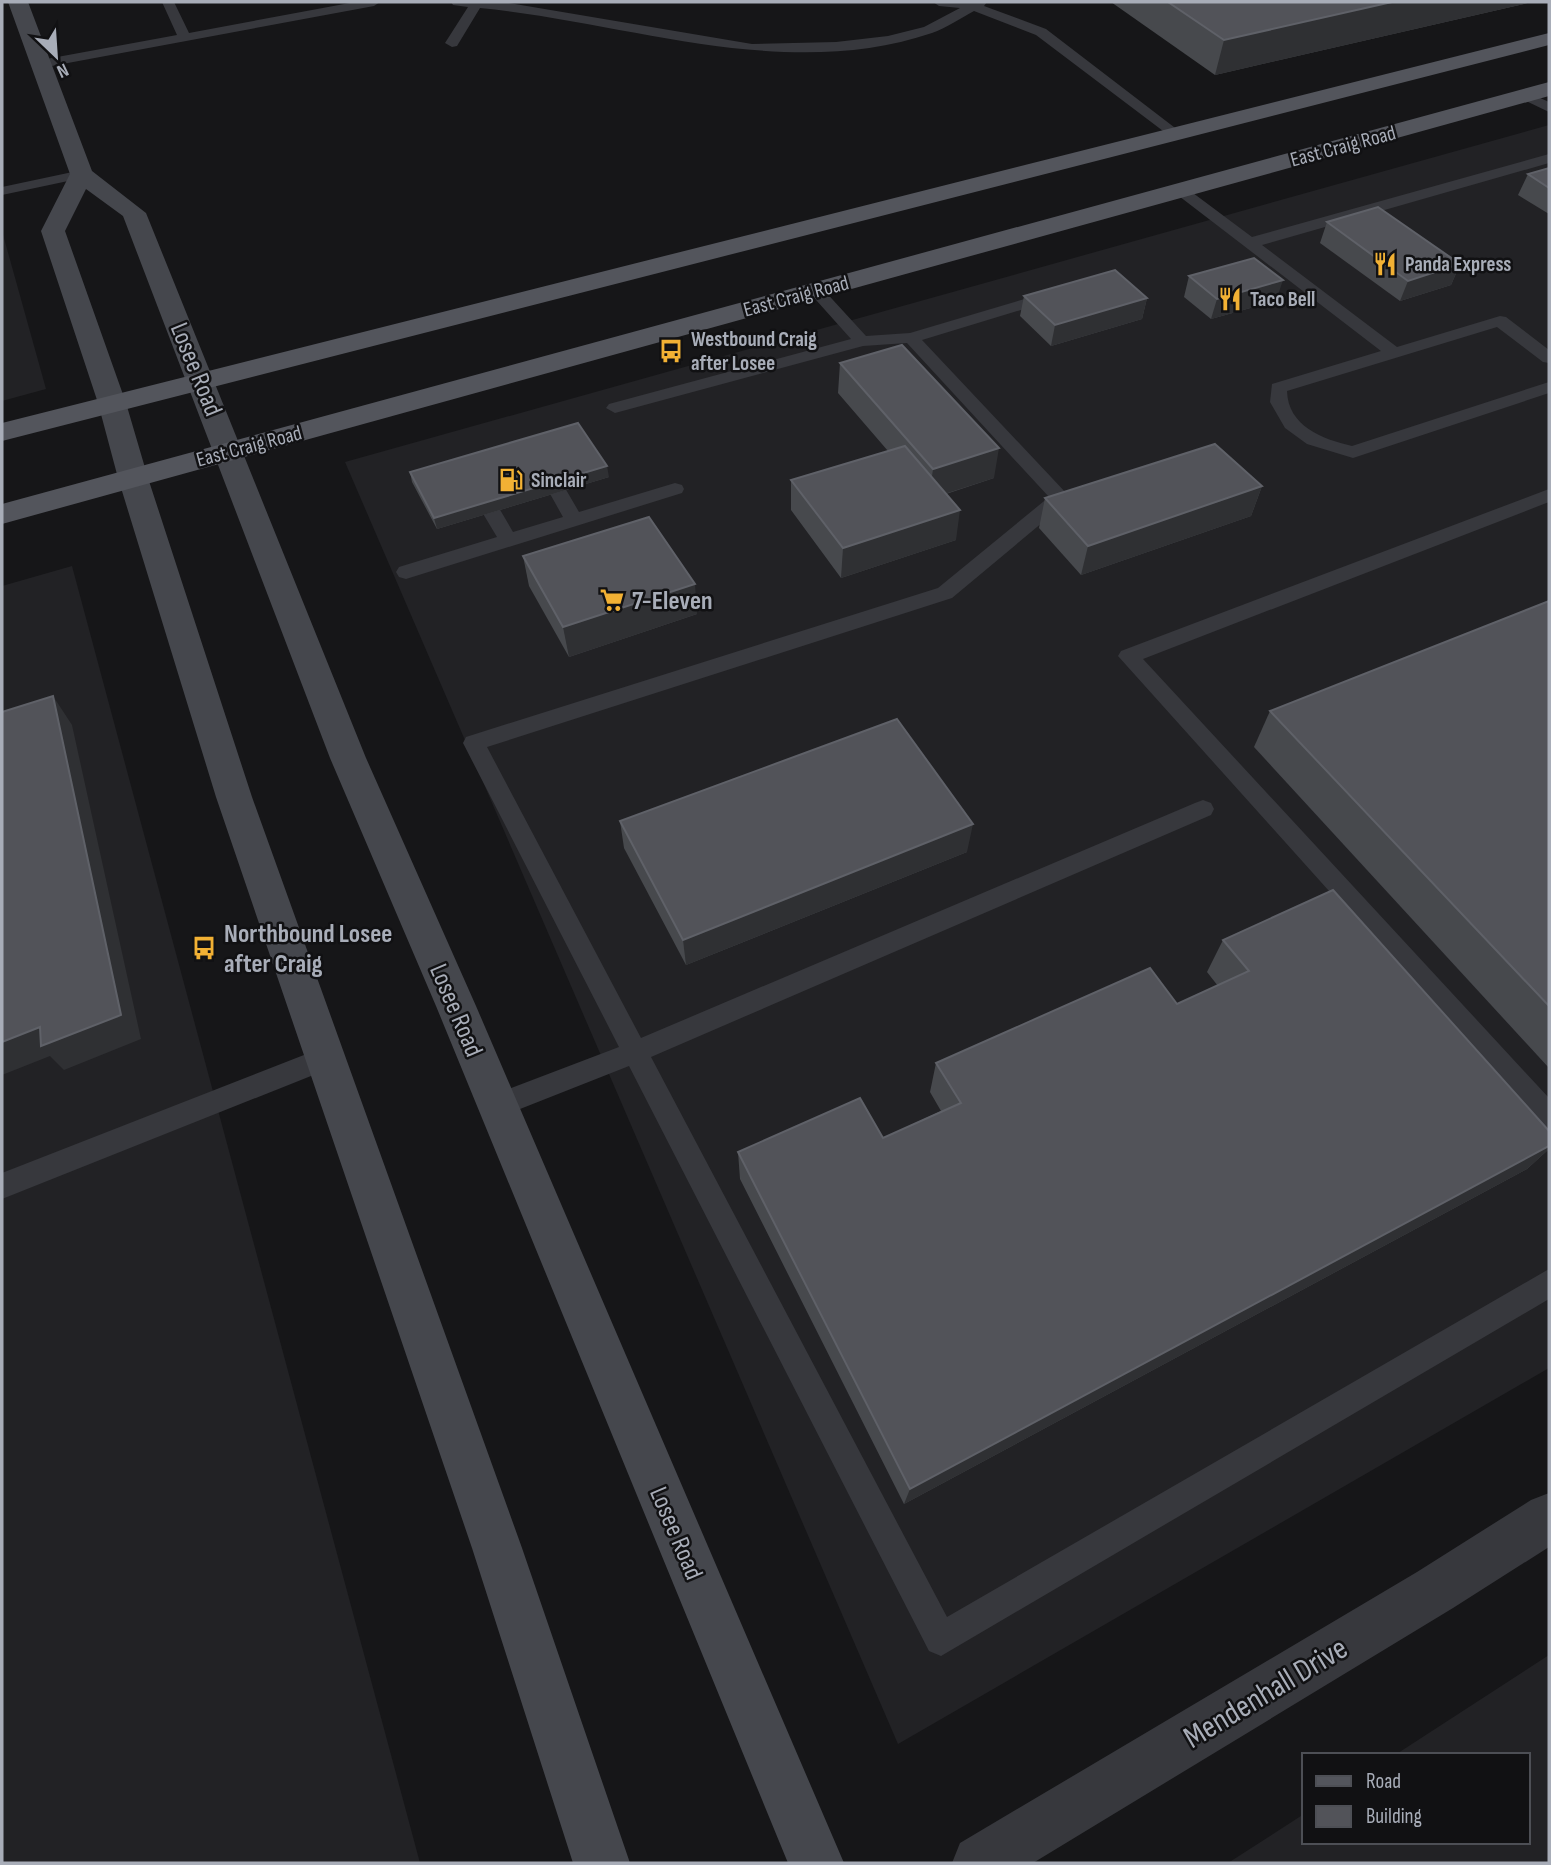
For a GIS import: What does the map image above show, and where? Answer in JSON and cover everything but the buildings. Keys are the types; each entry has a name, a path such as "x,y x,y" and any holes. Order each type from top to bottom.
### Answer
{"main road":[{"path":"18,2 82,174 53,231 112,403 133,478 234,797 497,1548 601,1863"},
{"path":"2,432 1549,39"},
{"path":"1273,132 1337,92"},
{"name":"East Craig Road","path":"2,514 1180,191 1542,98"},
{"path":"1174,164 1180,191"},
{"name":"Losee Road","path":"82,174 134,214 202,381 348,758 816,1863"}],"street":[{"name":"Mendenhall Drive","path":"980,1863 1545,1528"}],"lane":[{"path":"168,2 184,36"},
{"path":"41,64 374,2"},
{"path":"457,2 752,48 836,46 888,40 929,30 977,4"},
{"path":"939,2 977,4 1041,32 1176,134"},
{"path":"452,43 476,3"},
{"path":"1250,243 1549,158"},
{"path":"2,191 82,174"},
{"path":"1180,191 1394,353"},
{"path":"816,291 862,341"},
{"path":"615,408 862,341 911,338 1069,291"},
{"path":"1549,358 1500,321 1278,388 1277,399 1283,416 1296,430 1320,443 1353,452 1549,387"},
{"path":"911,338 1060,498 945,593 474,743 941,1639 1549,1283"},
{"path":"406,572 676,489"},
{"path":"558,492 575,520"},
{"path":"1549,495 1128,656 1549,1117"},
{"path":"492,512 508,540"},
{"path":"497,1106 636,1052 1203,809"},
{"path":"2,1186 327,1058"}],"shaded area":[{"path":"1549,125 1549,1368 898,1744 345,462"},
{"path":"2,231 46,389 2,401"},
{"path":"72,566 420,1863 2,1863 2,586"},
{"path":"1549,1655 1549,1863 1228,1863 1302,1815 1302,1844 1530,1844 1530,1753 1398,1753"}],"place":[{"name":"Panda Express","path":"1385,264"},
{"name":"Taco Bell","path":"1230,299"},
{"name":"Westbound Craig after Losee","path":"671,351"},
{"name":"Sinclair","path":"511,480"},
{"name":"7-Eleven","path":"612,600"},
{"name":"Northbound Losee after Craig","path":"204,948"}]}
